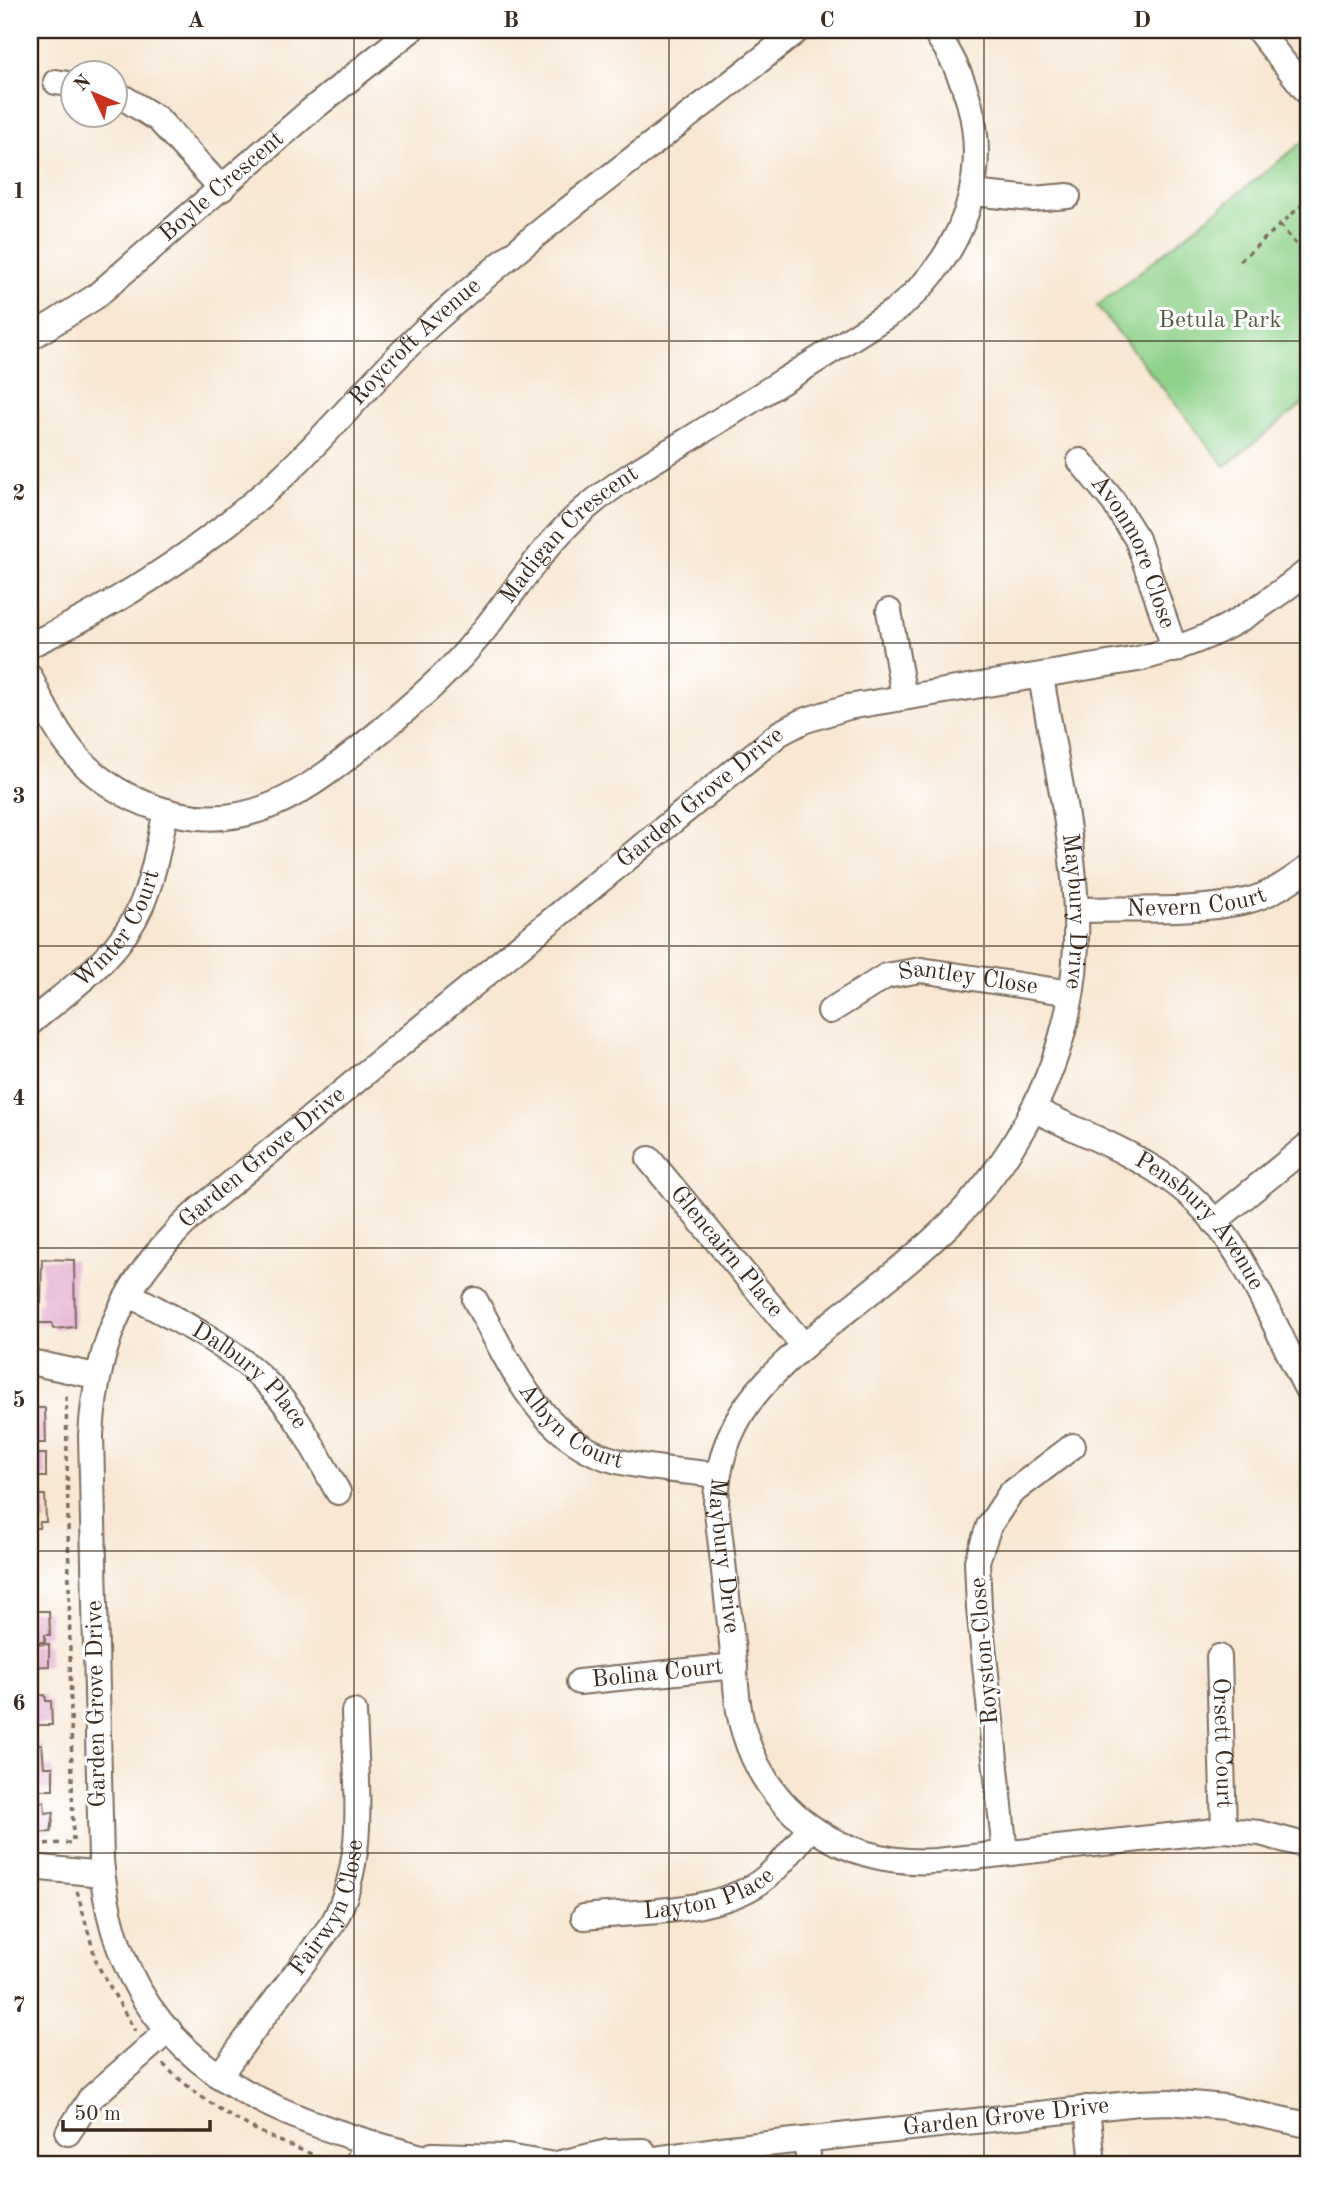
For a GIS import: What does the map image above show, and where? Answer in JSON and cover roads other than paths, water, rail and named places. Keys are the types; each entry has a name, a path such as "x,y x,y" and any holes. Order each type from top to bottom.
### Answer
{"street":[{"name":"Boyle Crescent","path":"30,338 96,298 411,30"},
{"name":"Roycroft Avenue","path":"30,645 99,611 160,573 237,516 316,444 430,325 798,30"},
{"name":"Madigan Crescent","path":"30,677 54,730 81,763 115,790 166,811 188,817 243,815 271,808 331,771 454,665 542,551 587,507 914,295 928,281 953,243 972,193 977,157 976,129 970,99 960,72 934,30"},
{"path":"1258,30 1308,93"},
{"path":"130,102 158,119 222,189"},
{"path":"972,193 1032,200 1069,196"},
{"name":"Avonmore Close","path":"1080,461 1113,500 1137,539 1175,650"},
{"name":"Garden Grove Drive","path":"549,2164 507,2157 362,2154 219,2076 169,2030 150,2007 124,1959 114,1930 102,1867 92,1479 96,1376 107,1342 129,1294 159,1249 201,1208 759,747 803,721 825,712 1041,676 1175,650 1238,623 1308,570"},
{"path":"889,611 904,697"},
{"name":"Maybury Drive","path":"1041,676 1076,910 1071,993 1059,1044 1034,1109 995,1172 953,1221 765,1379 741,1412 726,1443 718,1475 716,1504 743,1729 771,1789 810,1828 849,1850 909,1863 1224,1830 1260,1833 1308,1846"},
{"name":"Winter Court","path":"30,1023 92,972 124,936 143,904 166,811"},
{"name":"Nevern Court","path":"1076,910 1183,907 1247,901 1288,883 1308,868"},
{"name":"Santley Close","path":"830,1011 886,976 921,970 1071,993"},
{"name":"Pensbury Avenue","path":"1034,1109 1172,1181 1214,1222 1241,1261 1307,1387"},
{"path":"1214,1222 1308,1145"},
{"name":"Glencairn Place","path":"649,1160 804,1346"},
{"name":"Dalbury Place","path":"129,1294 212,1340 254,1370 286,1405 338,1492"},
{"name":"Albyn Court","path":"475,1300 530,1398 563,1434 598,1455 617,1461 718,1475"},
{"path":"30,1362 96,1376"},
{"name":"Royston Close","path":"1005,1853 979,1608 977,1561 989,1526 1010,1493 1073,1446"},
{"name":"Orsett Court","path":"1219,1657 1224,1830"},
{"name":"Bolina Court","path":"579,1682 735,1666"},
{"name":"Fairwyn Close","path":"219,2076 334,1923 344,1904 356,1854 354,1712"},
{"name":"Layton Place","path":"584,1917 693,1905 735,1895 771,1874 810,1828"},
{"path":"30,1859 102,1867"},
{"path":"68,2133 90,2099 169,2030"},
{"name":"Garden Grove Drive","path":"621,2164 720,2149 1138,2103 1199,2104 1261,2114 1302,2127"},
{"path":"1087,2108 1093,2164"},
{"path":"806,2140 809,2164"},
{"name":"Garden Grove Drive","path":"556,2164 608,2152 720,2149"},
{"name":"Garden Grove Drive","path":"414,2155 449,2164"}],"park label":[{"name":"Betula Park","path":"1220,321"}]}
